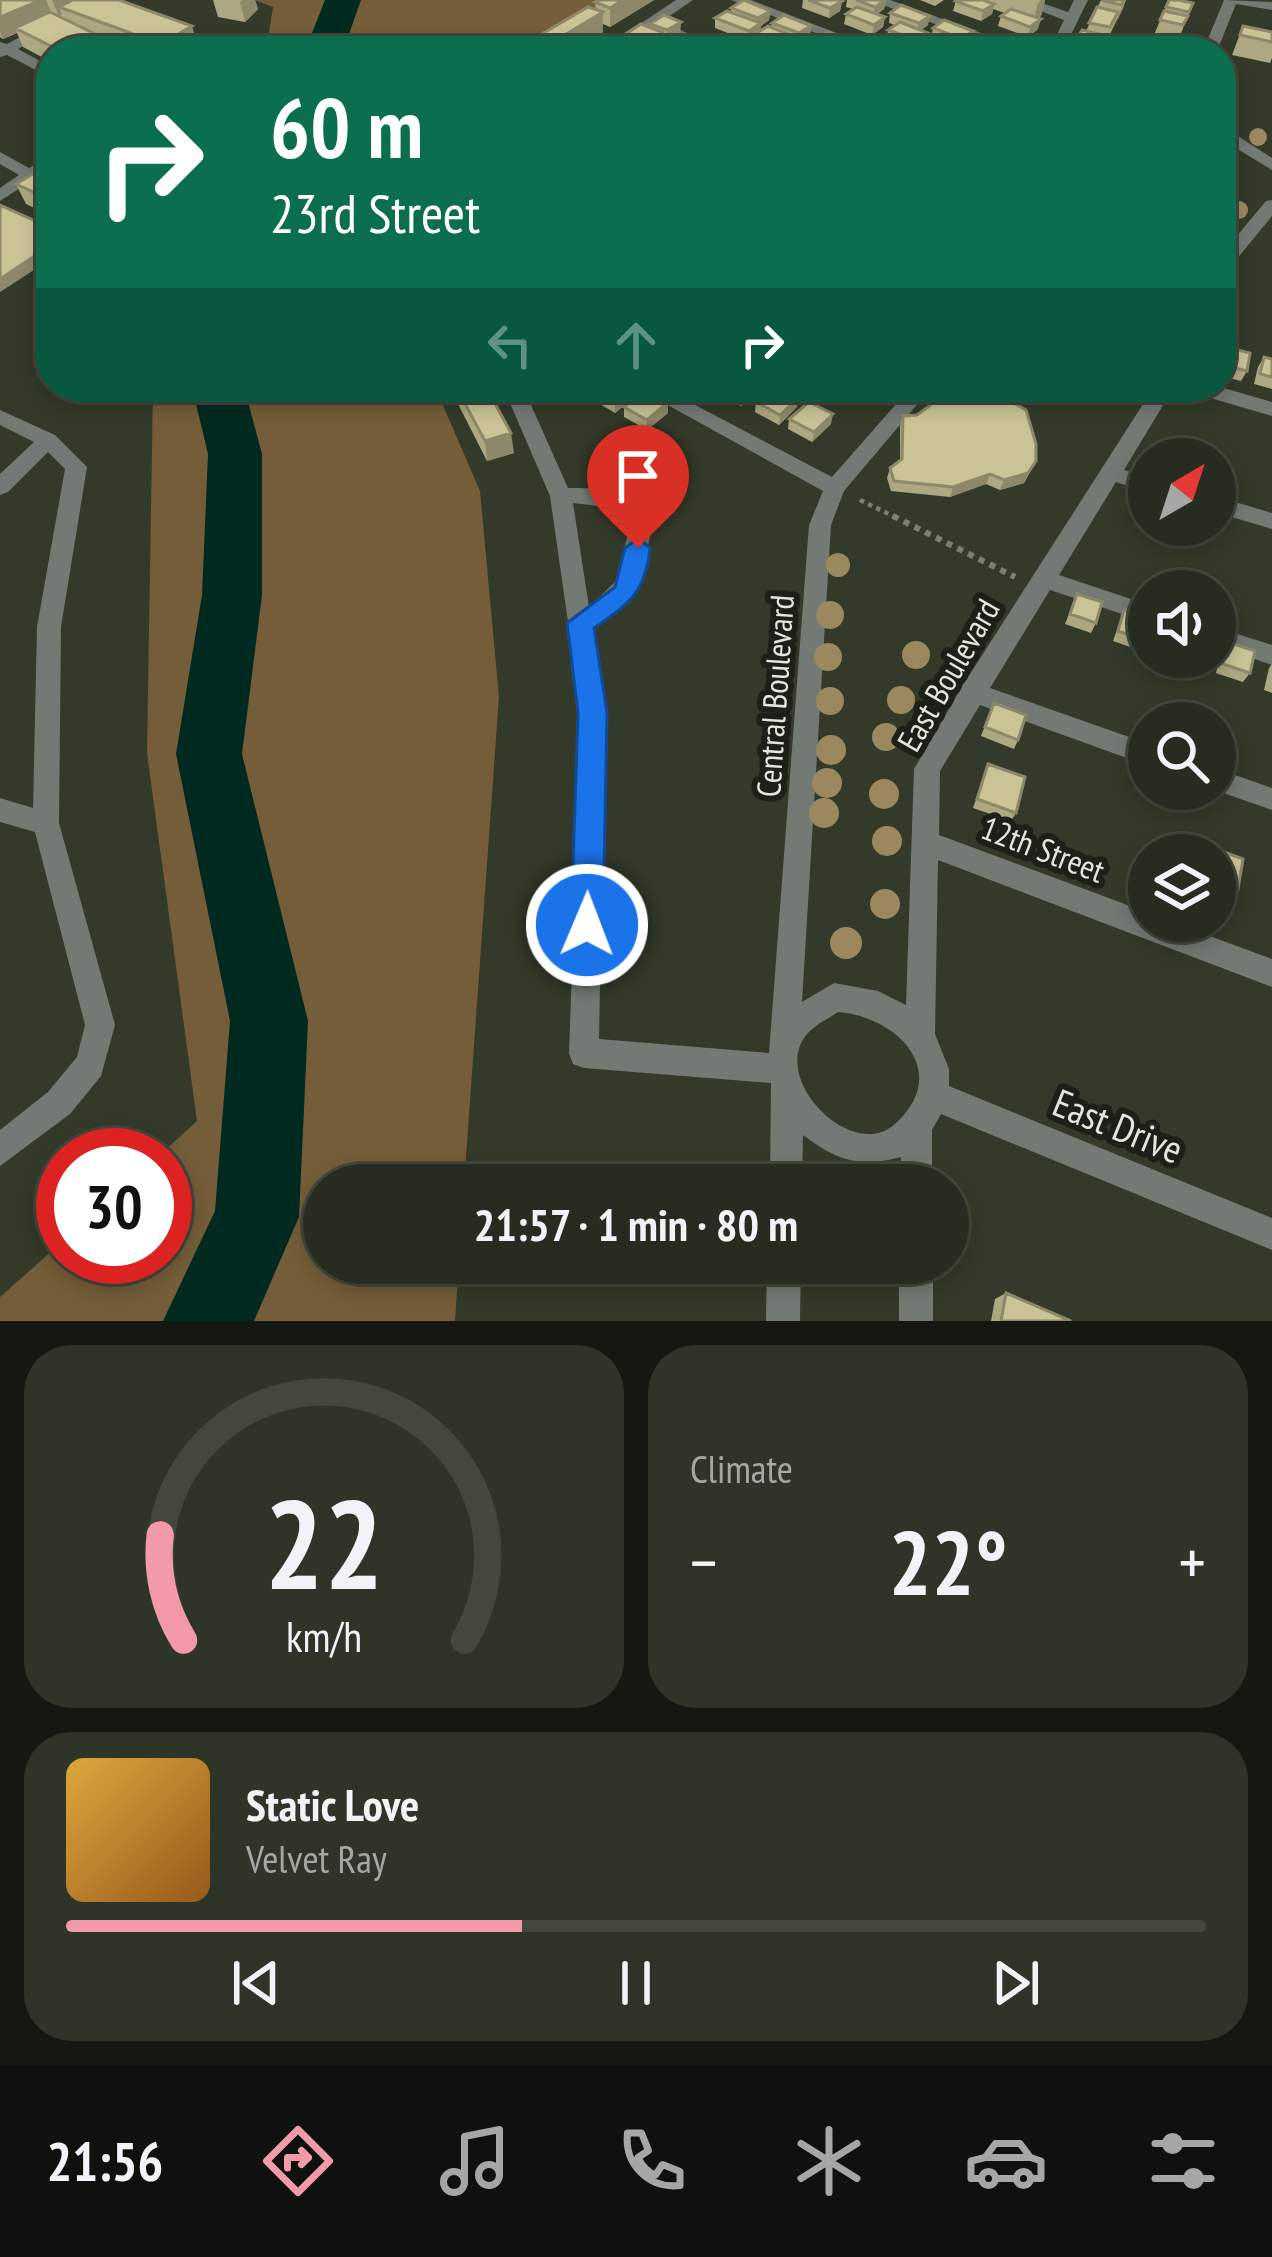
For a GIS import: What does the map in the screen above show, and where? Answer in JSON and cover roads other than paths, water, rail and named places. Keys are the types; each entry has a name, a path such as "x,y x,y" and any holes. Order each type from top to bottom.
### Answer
{"street":[{"path":"2,49 100,0"},
{"path":"630,36 686,0"},
{"path":"738,0 835,36"},
{"path":"876,0 980,36"},
{"path":"1019,0 1073,17"},
{"path":"1064,36 1082,0"},
{"path":"1217,36 1233,0 1272,6"},
{"path":"650,23 684,36"},
{"path":"2,49 36,66"},
{"path":"1236,145 1272,165"},
{"path":"0,157 30,175"},
{"path":"0,196 36,171"},
{"path":"1236,249 1272,205"},
{"path":"1236,399 1272,410"},
{"path":"520,402 561,496 592,713 584,1053 785,1069"},
{"path":"673,402 835,488"},
{"name":"Central Boulevard","path":"786,1164 785,1069 820,525 835,488 908,402"},
{"name":"East Boulevard","path":"920,1036 927,769 1155,402"},
{"path":"0,417 48,440 76,467 50,627 46,824 100,1025 90,1065 70,1090 0,1149"},
{"path":"0,487 48,440"},
{"path":"1110,473 1128,479"},
{"path":"561,496 601,494 626,505 640,522 635,574 624,595 580,623"},
{"path":"1236,510 1272,520"},
{"path":"1040,584 1128,608"},
{"path":"1236,643 1272,655"},
{"path":"972,692 1128,748"},
{"path":"1236,786 1272,799"},
{"path":"0,810 46,824"},
{"name":"12th Street","path":"924,842 1272,974"},
{"path":"916,1164 917,1128 933,1095 934,1076 920,1036 881,1003 834,998 795,1023 785,1069 823,1136 847,1147 873,1149 898,1142 917,1128"},
{"name":"East Drive","path":"933,1095 1272,1234"},
{"path":"783,1321 784,1284"},
{"path":"916,1284 916,1321"}],"waterway":[{"path":"330,36 343,0"},
{"path":"208,1321 257,1217 269,1021 209,754 232,595 235,454 222,402"}]}
